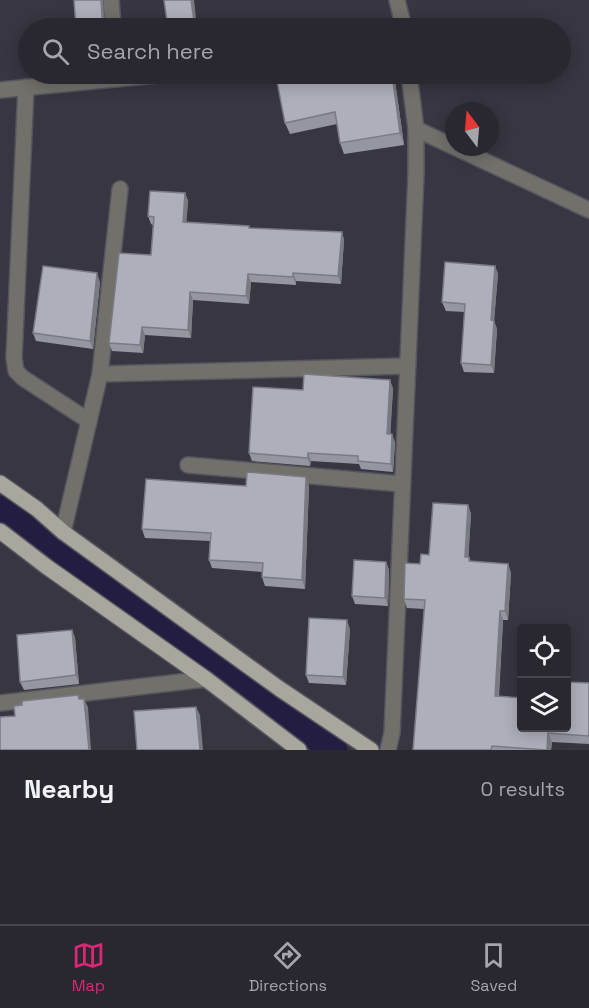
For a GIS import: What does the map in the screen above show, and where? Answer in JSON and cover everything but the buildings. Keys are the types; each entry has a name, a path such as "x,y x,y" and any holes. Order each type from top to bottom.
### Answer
{"main road":[{"path":"0,483 37,508 63,532 280,689 370,750"},
{"path":"4,536 206,679 299,750"}],"street":[{"path":"111,0 112,18"},
{"path":"397,0 402,18"},
{"path":"0,90 51,84"},
{"path":"388,750 392,733 416,129 410,84"},
{"path":"26,87 14,358 16,370 23,378 89,421"},
{"path":"416,129 589,210"},
{"path":"63,532 100,374 120,189"},
{"path":"100,374 407,366"},
{"path":"188,465 402,484"},
{"path":"0,703 206,679"}],"waterway":[{"path":"0,509 86,567 334,750"}]}
